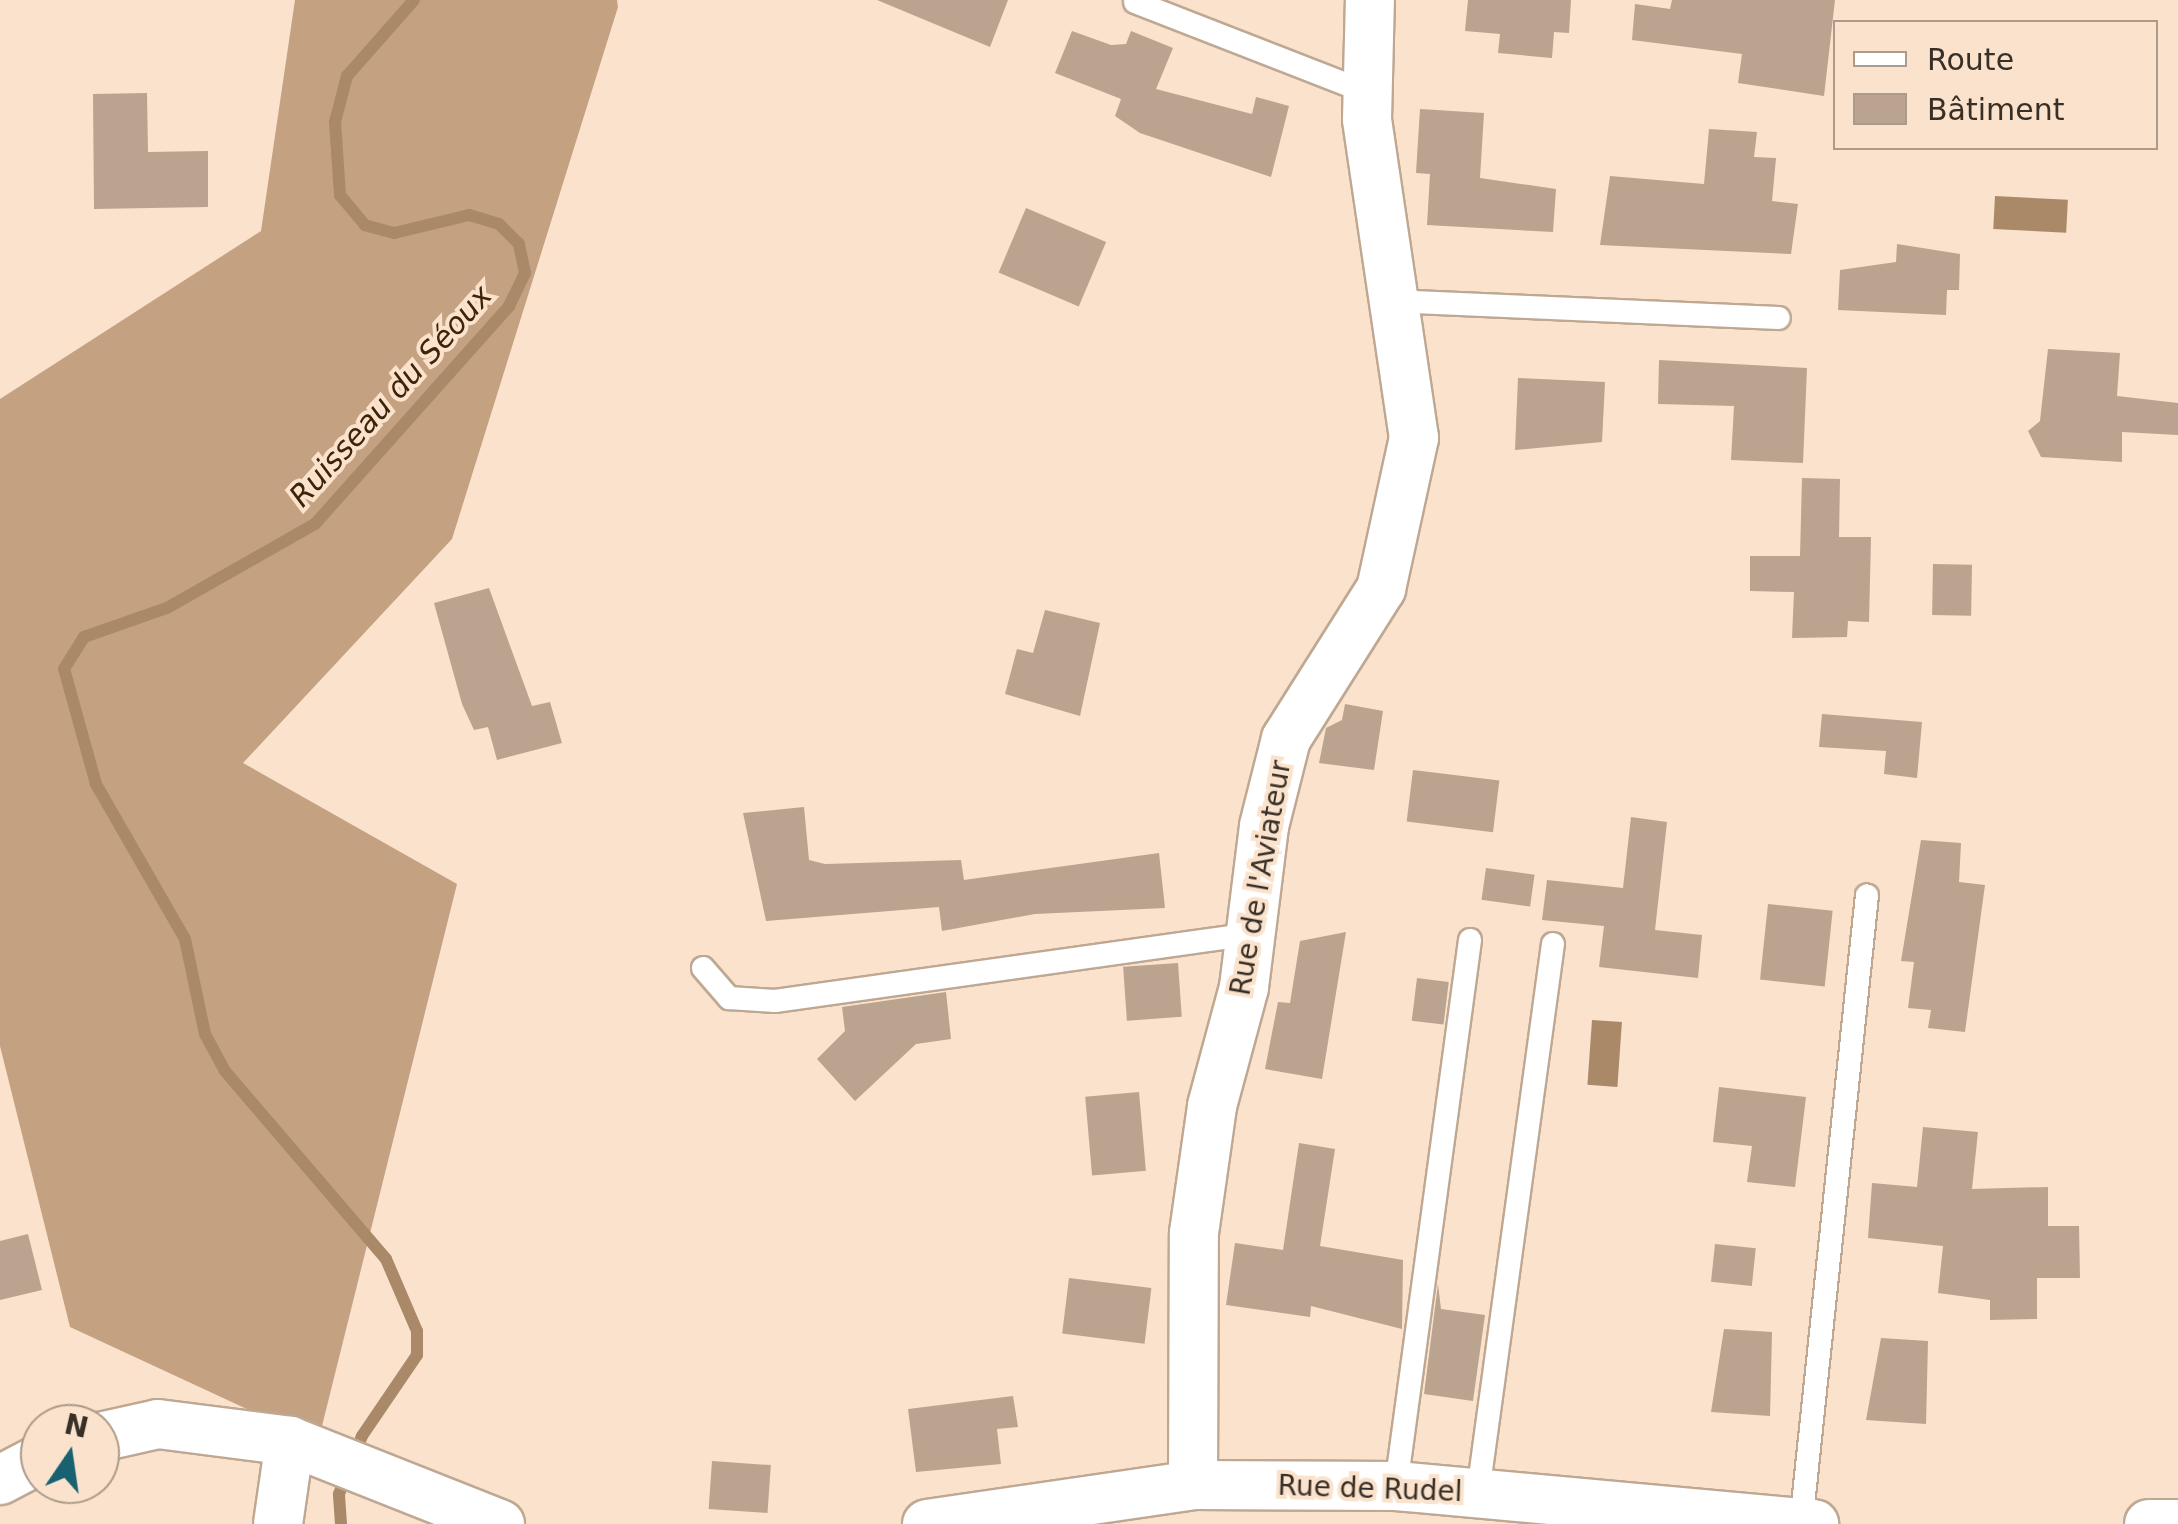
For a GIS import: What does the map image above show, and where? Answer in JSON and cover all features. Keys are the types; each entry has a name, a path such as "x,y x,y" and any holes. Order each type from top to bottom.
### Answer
{"street":[{"name":"Rue de l'Aviateur","path":"1193,1486 1194,1234 1286,739 1381,589 1414,438 1391,300 1368,93 1370,0"},
{"path":"120,1433 158,1424 311,1446 500,1524"},
{"path":"278,1524 311,1446"},
{"name":"Rue de Rudel","path":"928,1524 1193,1486 1395,1505 1478,1492 1814,1524"},
{"path":"2149,1524 2178,1524"}],"lane":[{"path":"1135,2 1368,93"},
{"path":"1391,300 1779,318"},
{"path":"1801,1524 1867,895"},
{"path":"703,968 729,998 775,1001 1251,934"},
{"path":"1395,1505 1470,940"},
{"path":"1478,1492 1553,944"}],"shaded area":[{"path":"295,0 617,0 618,7 452,539 243,763 457,884 318,1442 70,1327 0,1046 0,399 261,231"},
{"path":"1995,196 2068,200 2066,233 1993,229"},
{"path":"1592,1020 1622,1022 1617,1087 1587,1085"}],"building":[{"path":"877,0 1008,0 990,47"},
{"path":"1468,0 1571,0 1569,33 1554,32 1552,58 1498,53 1500,34 1465,31"},
{"path":"1672,0 1835,0 1824,96 1738,83 1742,54 1632,40 1635,4 1670,9"},
{"path":"1072,31 1111,45 1126,44 1131,31 1173,48 1156,89 1252,114 1256,97 1289,106 1271,177 1140,133 1115,116 1121,99 1055,73"},
{"path":"147,93 148,152 208,151 208,207 94,209 93,94"},
{"path":"1420,109 1484,113 1480,178 1556,189 1553,232 1427,225 1430,174 1416,173"},
{"path":"1709,129 1757,132 1754,157 1776,158 1772,201 1798,204 1791,254 1600,245 1610,176 1704,184"},
{"path":"1026,208 1106,242 1079,306 999,272"},
{"path":"1897,244 1960,254 1959,290 1947,290 1946,315 1838,310 1840,270 1896,262"},
{"path":"2048,349 2120,353 2117,396 2178,403 2178,435 2122,432 2122,462 2041,457 2028,431 2040,421"},
{"path":"1659,360 1807,368 1803,463 1731,460 1734,406 1658,404"},
{"path":"1518,378 1605,382 1602,442 1515,450"},
{"path":"1802,478 1840,479 1839,537 1871,537 1869,622 1848,621 1847,637 1792,638 1794,592 1750,591 1750,556 1800,556"},
{"path":"1933,564 1972,565 1971,616 1932,615"},
{"path":"489,588 532,706 550,702 562,743 497,760 488,727 474,730 462,704 434,603"},
{"path":"1045,610 1100,623 1080,716 1005,694 1017,649 1033,653"},
{"path":"1345,704 1383,711 1374,770 1319,763 1326,728 1342,720"},
{"path":"1822,714 1922,722 1917,778 1884,774 1886,751 1819,747"},
{"path":"1413,770 1499,781 1493,832 1407,822"},
{"path":"804,807 809,860 825,864 961,860 964,880 1159,853 1165,908 1035,914 942,931 939,907 766,921 743,813"},
{"path":"1631,817 1667,822 1655,930 1702,935 1698,978 1599,967 1604,926 1542,920 1547,880 1623,888"},
{"path":"1921,840 1961,843 1959,882 1985,885 1965,1032 1928,1028 1931,1010 1908,1008 1914,962 1901,961"},
{"path":"1486,868 1535,875 1530,907 1482,900"},
{"path":"1768,904 1833,911 1825,986 1760,980"},
{"path":"1346,932 1322,1079 1265,1069 1278,1002 1290,1003 1300,941"},
{"path":"1178,963 1182,1017 1127,1021 1123,967"},
{"path":"1417,978 1449,982 1444,1025 1412,1021"},
{"path":"946,992 951,1039 916,1044 855,1101 817,1059 845,1031 842,1007"},
{"path":"1719,1087 1806,1097 1795,1187 1747,1182 1752,1146 1713,1142"},
{"path":"1139,1092 1146,1171 1092,1175 1085,1097"},
{"path":"1923,1127 1978,1132 1972,1189 2048,1187 2048,1226 2079,1226 2080,1278 2037,1278 2037,1319 1990,1320 1990,1300 1938,1293 1943,1246 1868,1238 1872,1183 1917,1187"},
{"path":"1299,1143 1335,1149 1320,1246 1403,1260 1402,1329 1311,1306 1310,1317 1226,1305 1235,1243 1283,1250"},
{"path":"28,1234 42,1290 0,1300 0,1241"},
{"path":"1715,1244 1756,1248 1752,1286 1711,1282"},
{"path":"1069,1278 1151,1288 1145,1344 1062,1334"},
{"path":"1438,1284 1441,1309 1485,1315 1473,1401 1424,1394"},
{"path":"1724,1329 1772,1332 1770,1416 1711,1412"},
{"path":"1881,1338 1928,1341 1926,1424 1866,1420"},
{"path":"1013,1396 1018,1427 997,1429 1001,1464 916,1472 908,1409"},
{"path":"712,1461 771,1465 768,1513 709,1509"}],"waterway":[{"name":"Ruisseau du Séoux","path":"341,1524 339,1494 362,1436 417,1355 417,1331 386,1259 225,1071 205,1034 185,939 96,784 64,669 84,637 167,608 315,524 509,306 525,273 519,244 499,224 469,215 394,233 365,225 340,195 335,122 347,76 414,0"}]}
